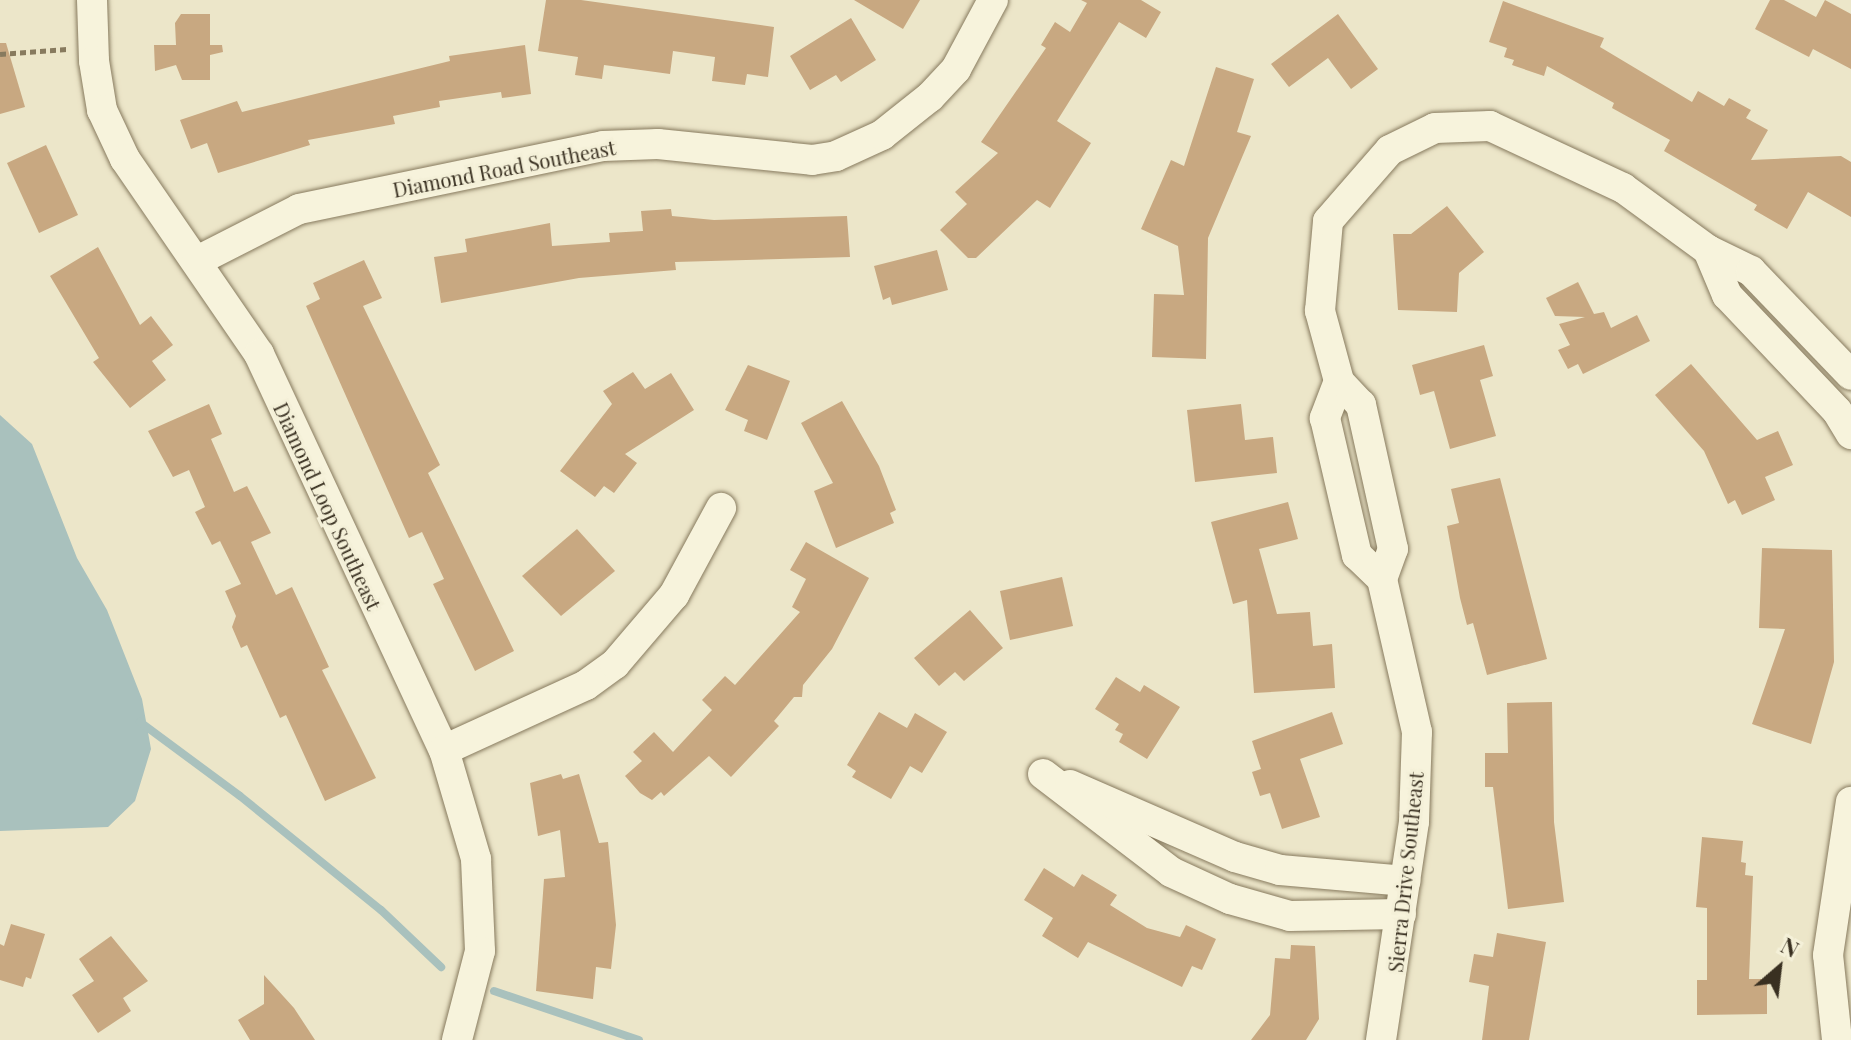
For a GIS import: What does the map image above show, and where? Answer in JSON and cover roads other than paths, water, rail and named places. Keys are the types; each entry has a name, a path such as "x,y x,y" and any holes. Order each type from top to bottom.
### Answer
{"street":[{"name":"Diamond Loop Southeast","path":"92,0 94,61 102,110 154,207 197,261 259,354 444,750 476,859 480,951 457,1040"},
{"name":"Diamond Road Southeast","path":"197,261 299,209 603,146 658,144 812,160 836,156 882,135 930,97 956,69 993,0"},
{"name":"Sierra Drive Southeast","path":"1378,1035 1406,881 1417,732 1382,579 1357,555 1325,418 1339,381 1320,311 1328,221 1390,150 1435,128 1490,126 1543,148 1623,188 1708,250 1751,271 1851,375"},
{"path":"1708,250 1727,295 1837,411 1851,434"},
{"path":"444,750 586,685 615,664 695,564 721,508"},
{"path":"1401,914 1290,916 1230,899 1171,872 1043,774 1235,857 1280,870 1406,881"},
{"path":"1837,1040 1828,955 1851,802"}],"water":[{"path":"0,415 32,444 77,558 107,610 142,699 151,749 135,801 108,827 0,831"}],"waterway":[{"path":"140,722 240,796 381,910 441,967"},
{"path":"494,991 639,1040"}]}
